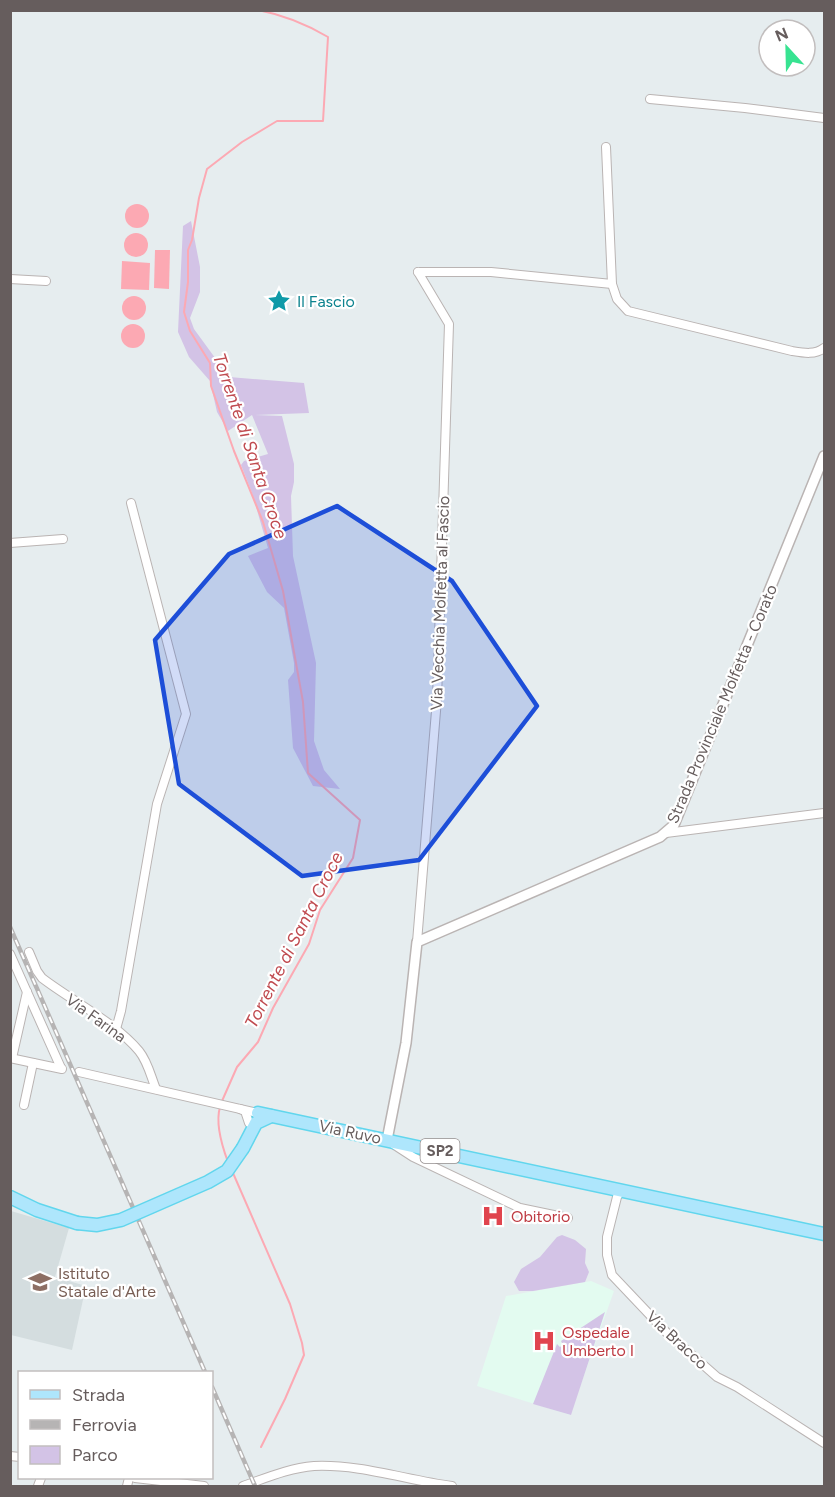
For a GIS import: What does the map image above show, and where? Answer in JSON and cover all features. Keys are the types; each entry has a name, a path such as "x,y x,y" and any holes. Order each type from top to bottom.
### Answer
{"main road":[{"name":"Via Ruvo","path":"259,1119 387,1140 621,1190"},
{"path":"10,1197 37,1210 77,1223 97,1225 112,1223 200,1186 226,1171 259,1119"},
{"name":"SP2","path":"621,1190 825,1234"}],"street":[{"path":"650,99 825,118"},
{"path":"606,147 612,284 617,299 628,311 792,351 808,354 825,348"},
{"name":"Via Vecchia Molfetta al Fascio","path":"417,942 437,699 449,324 418,272 491,272 612,284"},
{"path":"10,279 46,281"},
{"name":"Strada Provinciale Molfetta - Corato","path":"417,942 666,833 679,814 825,456"},
{"path":"116,1029 157,804 186,714 131,503"},
{"path":"10,543 63,539"},
{"path":"666,833 825,813"},
{"path":"417,942 406,1042 387,1140 413,1157 520,1208 568,1218"},
{"name":"Via Farina","path":"29,952 36,971 42,978 116,1029 139,1051 146,1062 156,1089"},
{"path":"10,954 62,1069 11,1058 27,992"},
{"path":"24,1105 33,1063"},
{"name":"Via Ruvo","path":"79,1072 238,1107 259,1119"},
{"name":"Via Bracco","path":"621,1190 617,1197 607,1237 607,1255 612,1275 667,1333 717,1377 737,1387 825,1443"},
{"path":"243,1486 287,1471 312,1466 342,1467 452,1486"},
{"path":"144,1479 204,1486"}],"highlighted area":[{"path":"337,506 452,581 537,706 419,860 302,876 179,784 155,640 229,554"}],"shaded area":[{"path":"137,204 142,205 148,211 148,221 142,227 137,228 132,227 126,221 125,216 126,211 132,205"},
{"path":"136,233 141,234 147,240 147,250 141,256 136,257 131,256 125,250 124,245 125,240 131,234"},
{"path":"155,250 170,250 169,289 154,288"},
{"path":"122,261 150,263 149,290 121,289"},
{"path":"134,296 139,297 145,303 145,313 139,319 134,320 129,319 123,313 122,308 123,303 129,297"},
{"path":"133,324 138,325 144,331 144,341 138,347 133,348 128,347 122,341 121,336 122,331 128,325"},
{"name":"Istituto Statale d'Arte","path":"11,1211 69,1228 55,1277 86,1286 72,1350 11,1335"},
{"name":"Ospedale Umberto I","path":"591,1281 614,1291 570,1415 477,1386 506,1296"}],"green space":[{"path":"191,221 200,267 200,292 190,318 194,329 229,377 304,383 309,413 255,415 282,416 294,464 291,496 293,556 316,663 314,741 324,770 340,789 313,786 293,748 288,680 294,672 294,663 284,608 267,592 248,556 268,548 241,465 244,461 268,454 252,415 228,431 217,412 210,381 189,357 178,332 183,226"},
{"path":"562,1235 575,1240 586,1249 585,1263 589,1272 585,1282 533,1291 519,1291 514,1282 521,1269 540,1257 557,1237"},
{"path":"605,1312 571,1415 533,1404 557,1344 560,1347 563,1345 561,1341"}],"waterway":[{"name":"Torrente di Santa Croce","path":"222,1101 237,1067 258,1042 273,1008 309,944 320,910 353,858 360,820 308,773 303,702 283,591 263,522 211,386 210,363 190,331 184,312 188,282 188,250 207,169 242,142 277,121 323,121 328,37 294,20 258,10"},
{"name":"Torrente di Santa Croce","path":"220,1107 219,1128 228,1162"},
{"name":"Torrente di Santa Croce","path":"233,1173 290,1304 304,1355 261,1447"}],"railway":[{"path":"10,927 205,1371"},
{"path":"213,1389 255,1486"}],"place":[{"name":"Il Fascio","path":"279,301"},
{"name":"Obitorio","path":"493,1216"},
{"name":"Istituto Statale d'Arte","path":"40,1282"},
{"name":"Ospedale Umberto I","path":"544,1341"}]}
